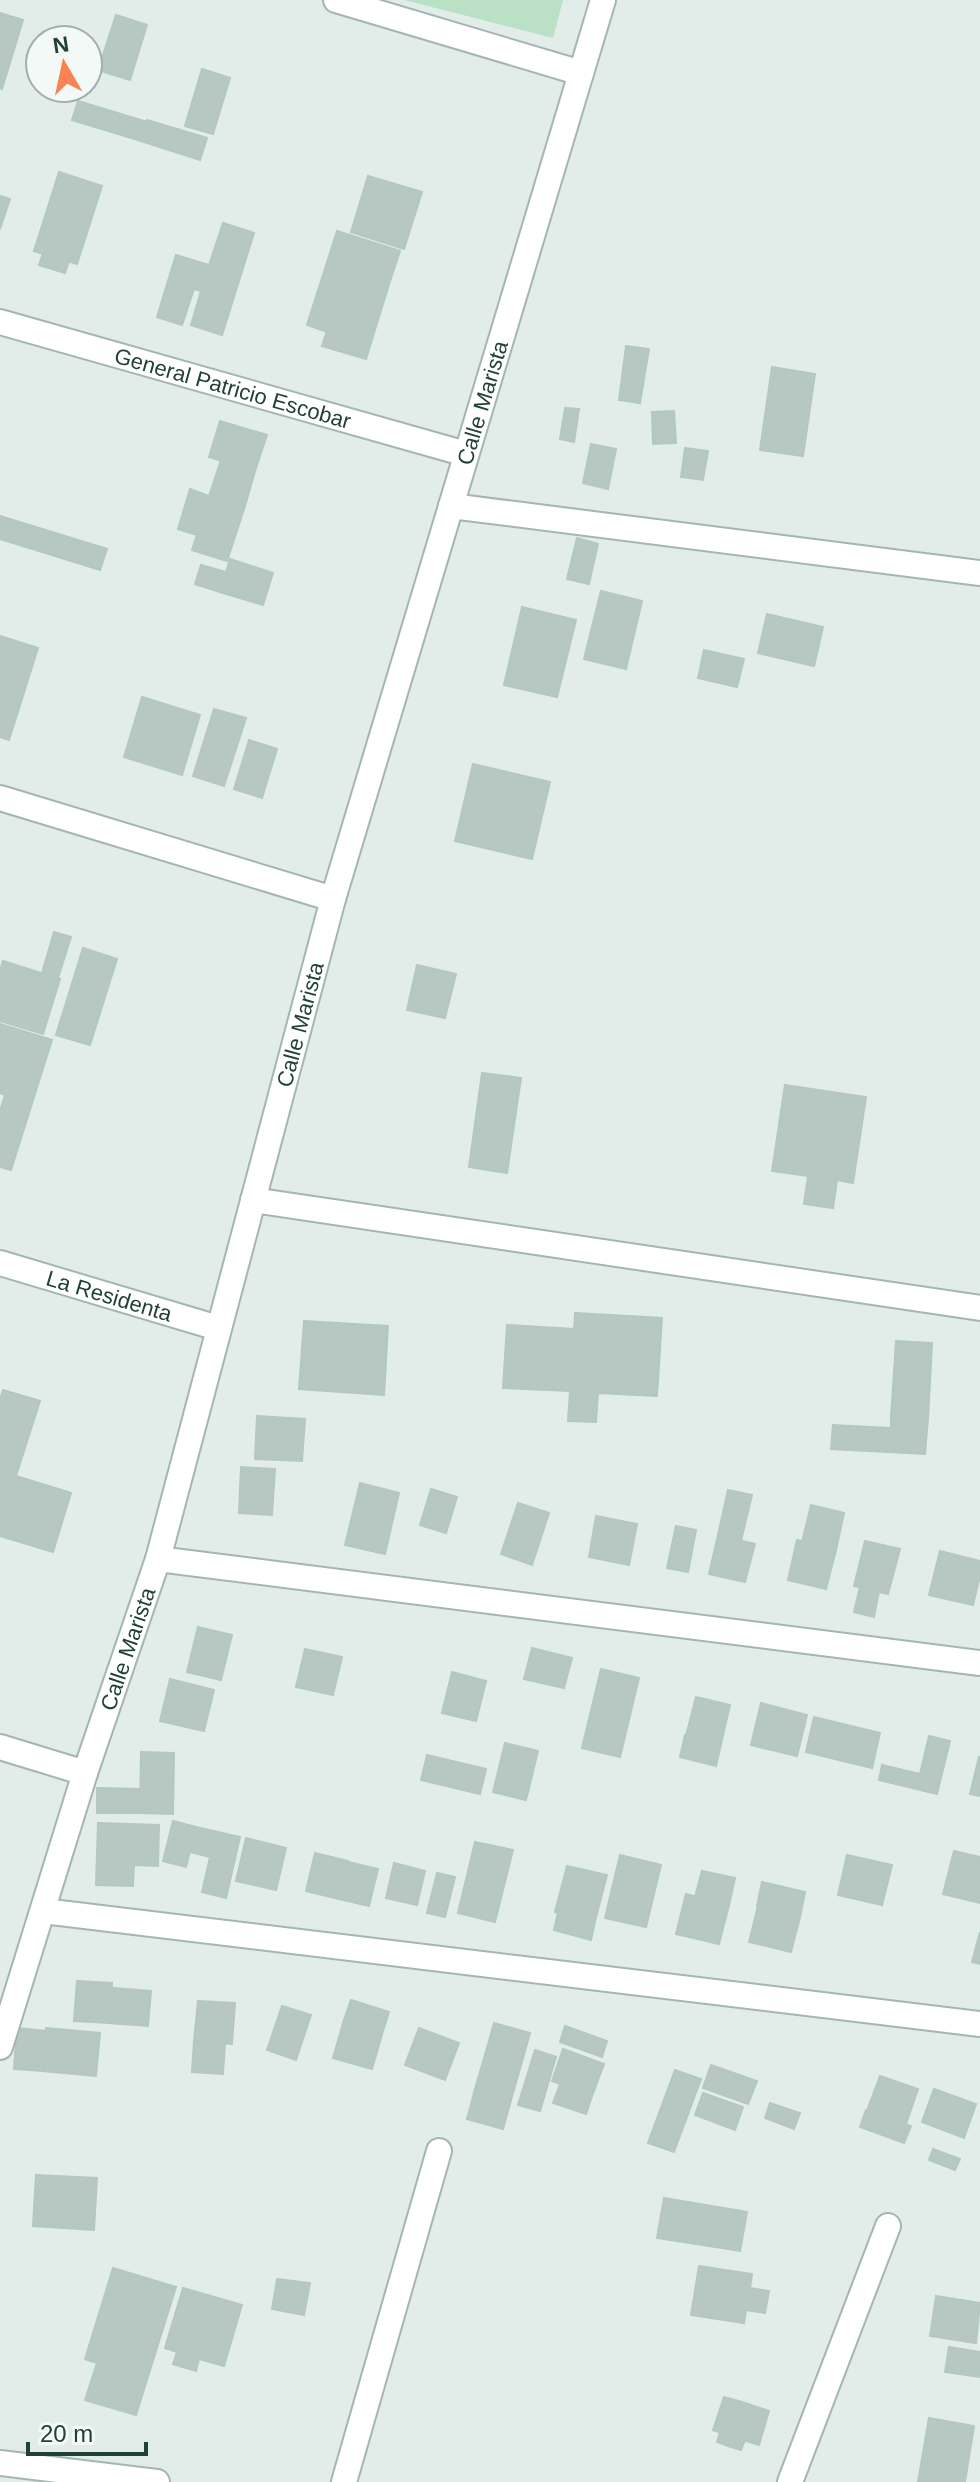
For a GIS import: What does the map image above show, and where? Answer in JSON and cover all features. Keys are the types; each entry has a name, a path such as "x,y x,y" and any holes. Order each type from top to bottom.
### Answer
{"street":[{"path":"336,0 581,73"},
{"name":"Calle Marista","path":"0,2047 85,1773 158,1559 333,899 603,0"},
{"name":"General Patricio Escobar","path":"0,322 466,454"},
{"path":"451,506 980,573"},
{"path":"0,798 333,899"},
{"path":"253,1200 980,1308"},
{"name":"La Residenta","path":"0,1263 218,1328"},
{"path":"158,1559 980,1663"},
{"path":"0,1747 85,1773"},
{"path":"43,1911 980,2024"},
{"path":"344,2482 439,2151"},
{"path":"790,2482 888,2226"},
{"path":"0,2463 157,2482"}],"green space":[{"path":"404,0 563,0 553,38"}],"building":[{"path":"0,13 23,20 2,89 0,88"},
{"path":"116,15 147,25 130,80 104,72 104,52"},
{"path":"202,69 230,78 213,134 185,126"},
{"path":"77,104 88,104 147,122 141,141 72,120"},
{"path":"147,120 207,138 200,160 141,141"},
{"path":"59,172 102,186 77,264 34,251"},
{"path":"368,176 422,192 404,249 351,232"},
{"path":"0,196 10,199 0,229"},
{"path":"223,223 254,233 222,335 191,325 201,291 168,281 176,255 209,265"},
{"path":"337,231 400,251 391,278 349,265 327,332 307,325"},
{"path":"43,253 69,261 65,273 39,265"},
{"path":"349,265 391,278 366,359 322,346"},
{"path":"168,281 194,289 182,325 157,317"},
{"path":"626,346 649,349 640,403 619,400"},
{"path":"772,367 815,374 803,456 760,450"},
{"path":"565,408 579,409 574,442 560,439"},
{"path":"674,411 676,443 653,444 652,412"},
{"path":"220,421 267,435 255,471 209,457"},
{"path":"591,444 616,449 608,489 583,483"},
{"path":"685,448 708,451 703,480 681,477"},
{"path":"221,460 255,471 245,506 209,496"},
{"path":"190,489 209,496 197,535 178,529"},
{"path":"210,495 245,506 227,561 192,550"},
{"path":"0,516 107,549 100,570 0,539"},
{"path":"577,538 598,544 589,584 567,579"},
{"path":"230,559 273,573 263,605 220,592"},
{"path":"201,565 226,572 220,592 195,584"},
{"path":"601,591 642,601 626,669 584,659"},
{"path":"522,607 576,620 557,697 504,685"},
{"path":"767,614 823,627 814,666 758,653"},
{"path":"0,636 38,648 9,740 0,737"},
{"path":"704,650 744,659 737,687 698,678"},
{"path":"142,697 200,715 182,775 124,757"},
{"path":"214,709 246,718 224,786 193,776"},
{"path":"249,740 277,749 262,798 234,789"},
{"path":"473,764 550,782 532,859 455,841"},
{"path":"54,932 71,937 58,978 42,973"},
{"path":"83,948 117,959 90,1045 56,1035"},
{"path":"3,961 60,979 43,1034 0,1021 0,971"},
{"path":"417,965 456,974 445,1018 407,1010"},
{"path":"0,1024 52,1040 11,1170 0,1167 0,1111 5,1095 0,1093"},
{"path":"482,1073 521,1078 507,1173 469,1167"},
{"path":"785,1085 866,1097 853,1183 837,1180 833,1208 804,1204 808,1176 772,1171"},
{"path":"575,1313 662,1318 657,1396 598,1393 596,1422 568,1421 570,1391 503,1388 507,1325 574,1329"},
{"path":"304,1321 388,1326 384,1395 299,1389"},
{"path":"896,1341 932,1343 928,1419 891,1417"},
{"path":"3,1390 40,1401 16,1476 0,1471 0,1400"},
{"path":"257,1416 305,1419 302,1461 255,1459"},
{"path":"891,1417 928,1419 927,1430 891,1428"},
{"path":"833,1425 927,1430 925,1454 831,1449"},
{"path":"241,1467 275,1469 272,1515 239,1513"},
{"path":"0,1471 71,1493 53,1552 0,1536"},
{"path":"360,1483 399,1493 385,1554 345,1545"},
{"path":"431,1489 457,1497 446,1533 420,1525"},
{"path":"728,1490 752,1495 741,1541 718,1535"},
{"path":"518,1503 549,1513 532,1565 501,1554"},
{"path":"811,1505 844,1513 836,1550 802,1542"},
{"path":"596,1516 637,1524 629,1565 589,1557"},
{"path":"676,1526 696,1530 688,1572 667,1568"},
{"path":"718,1535 755,1544 745,1582 709,1574"},
{"path":"797,1540 836,1550 826,1589 788,1580"},
{"path":"865,1541 900,1549 888,1594 854,1586"},
{"path":"940,1551 980,1561 973,1605 929,1595"},
{"path":"860,1587 879,1591 874,1617 854,1612"},
{"path":"198,1627 232,1635 221,1680 187,1672"},
{"path":"532,1648 572,1658 564,1688 524,1679"},
{"path":"305,1649 342,1657 333,1695 296,1687"},
{"path":"601,1669 639,1678 620,1757 582,1748"},
{"path":"452,1672 486,1681 476,1721 442,1713"},
{"path":"170,1679 214,1690 204,1731 160,1721"},
{"path":"696,1697 730,1705 721,1744 686,1736"},
{"path":"761,1703 807,1715 797,1756 751,1745"},
{"path":"814,1717 880,1733 872,1768 806,1752"},
{"path":"685,1735 721,1744 716,1766 680,1757"},
{"path":"929,1736 950,1741 937,1794 879,1780 882,1765 920,1774"},
{"path":"505,1743 538,1751 526,1800 493,1792"},
{"path":"141,1752 174,1753 173,1814 140,1813"},
{"path":"427,1755 486,1769 480,1794 421,1780"},
{"path":"980,1757 980,1796 970,1794"},
{"path":"97,1788 140,1789 140,1813 97,1813"},
{"path":"173,1821 196,1827 186,1867 163,1861"},
{"path":"98,1823 159,1825 158,1866 134,1865 133,1886 96,1885"},
{"path":"196,1827 240,1837 226,1898 202,1892 210,1857 190,1852"},
{"path":"246,1838 286,1848 276,1890 236,1881"},
{"path":"475,1842 513,1850 495,1922 458,1913"},
{"path":"954,1851 980,1857 980,1903 943,1894"},
{"path":"315,1853 348,1861 339,1899 306,1891"},
{"path":"620,1855 661,1865 646,1927 605,1918"},
{"path":"847,1855 892,1865 882,1905 838,1895"},
{"path":"348,1862 378,1869 369,1906 339,1899"},
{"path":"394,1863 425,1871 417,1905 386,1898"},
{"path":"567,1866 607,1875 595,1921 555,1912"},
{"path":"702,1871 735,1878 729,1905 695,1897"},
{"path":"437,1873 455,1877 445,1917 427,1913"},
{"path":"762,1882 805,1892 800,1917 757,1906"},
{"path":"686,1894 729,1905 719,1944 676,1934"},
{"path":"758,1906 800,1917 791,1952 749,1942"},
{"path":"558,1912 595,1921 591,1940 554,1930"},
{"path":"980,1932 980,1964 972,1962"},
{"path":"77,1981 112,1983 109,2023 74,2021"},
{"path":"112,1988 151,1991 148,2026 109,2023"},
{"path":"351,2000 389,2012 383,2031 344,2020"},
{"path":"198,2001 235,2003 232,2044 194,2041"},
{"path":"282,2006 311,2015 296,2060 267,2050"},
{"path":"344,2020 383,2031 372,2069 333,2058"},
{"path":"494,2023 530,2033 525,2051 489,2041"},
{"path":"565,2026 607,2041 602,2057 560,2042"},
{"path":"17,2028 46,2031 43,2071 14,2069"},
{"path":"46,2028 100,2033 96,2076 43,2071"},
{"path":"419,2028 459,2043 445,2080 405,2065"},
{"path":"194,2041 225,2043 223,2074 192,2072"},
{"path":"489,2041 525,2051 511,2100 475,2089"},
{"path":"563,2049 604,2064 592,2096 552,2081"},
{"path":"535,2050 556,2057 540,2111 518,2105"},
{"path":"711,2065 757,2081 748,2104 703,2088"},
{"path":"675,2070 701,2079 674,2152 648,2143"},
{"path":"880,2076 918,2089 906,2124 867,2111"},
{"path":"560,2084 592,2096 586,2114 553,2103"},
{"path":"475,2089 511,2100 503,2129 467,2119"},
{"path":"934,2089 976,2104 964,2138 922,2122"},
{"path":"703,2093 743,2107 735,2130 695,2115"},
{"path":"770,2103 800,2113 794,2129 765,2118"},
{"path":"866,2110 911,2126 904,2143 860,2127"},
{"path":"933,2149 960,2159 955,2170 929,2160"},
{"path":"36,2175 97,2178 94,2230 33,2226"},
{"path":"664,2198 736,2210 729,2249 657,2238"},
{"path":"736,2210 747,2212 740,2251 729,2249"},
{"path":"699,2266 752,2274 750,2288 769,2291 765,2313 746,2310 744,2323 691,2315"},
{"path":"113,2268 176,2287 136,2415 85,2400 97,2363 85,2359"},
{"path":"277,2279 310,2283 304,2315 272,2309"},
{"path":"183,2288 242,2305 224,2366 199,2359 196,2371 173,2364 177,2352 165,2348"},
{"path":"936,2296 980,2303 976,2343 930,2336"},
{"path":"949,2347 980,2352 980,2377 945,2372"},
{"path":"724,2397 742,2402 731,2436 713,2430"},
{"path":"742,2402 769,2411 759,2445 731,2436"},
{"path":"929,2418 974,2426 965,2482 918,2482"},
{"path":"720,2432 731,2436 728,2446 717,2442"},
{"path":"731,2436 745,2440 741,2450 728,2446"}]}
